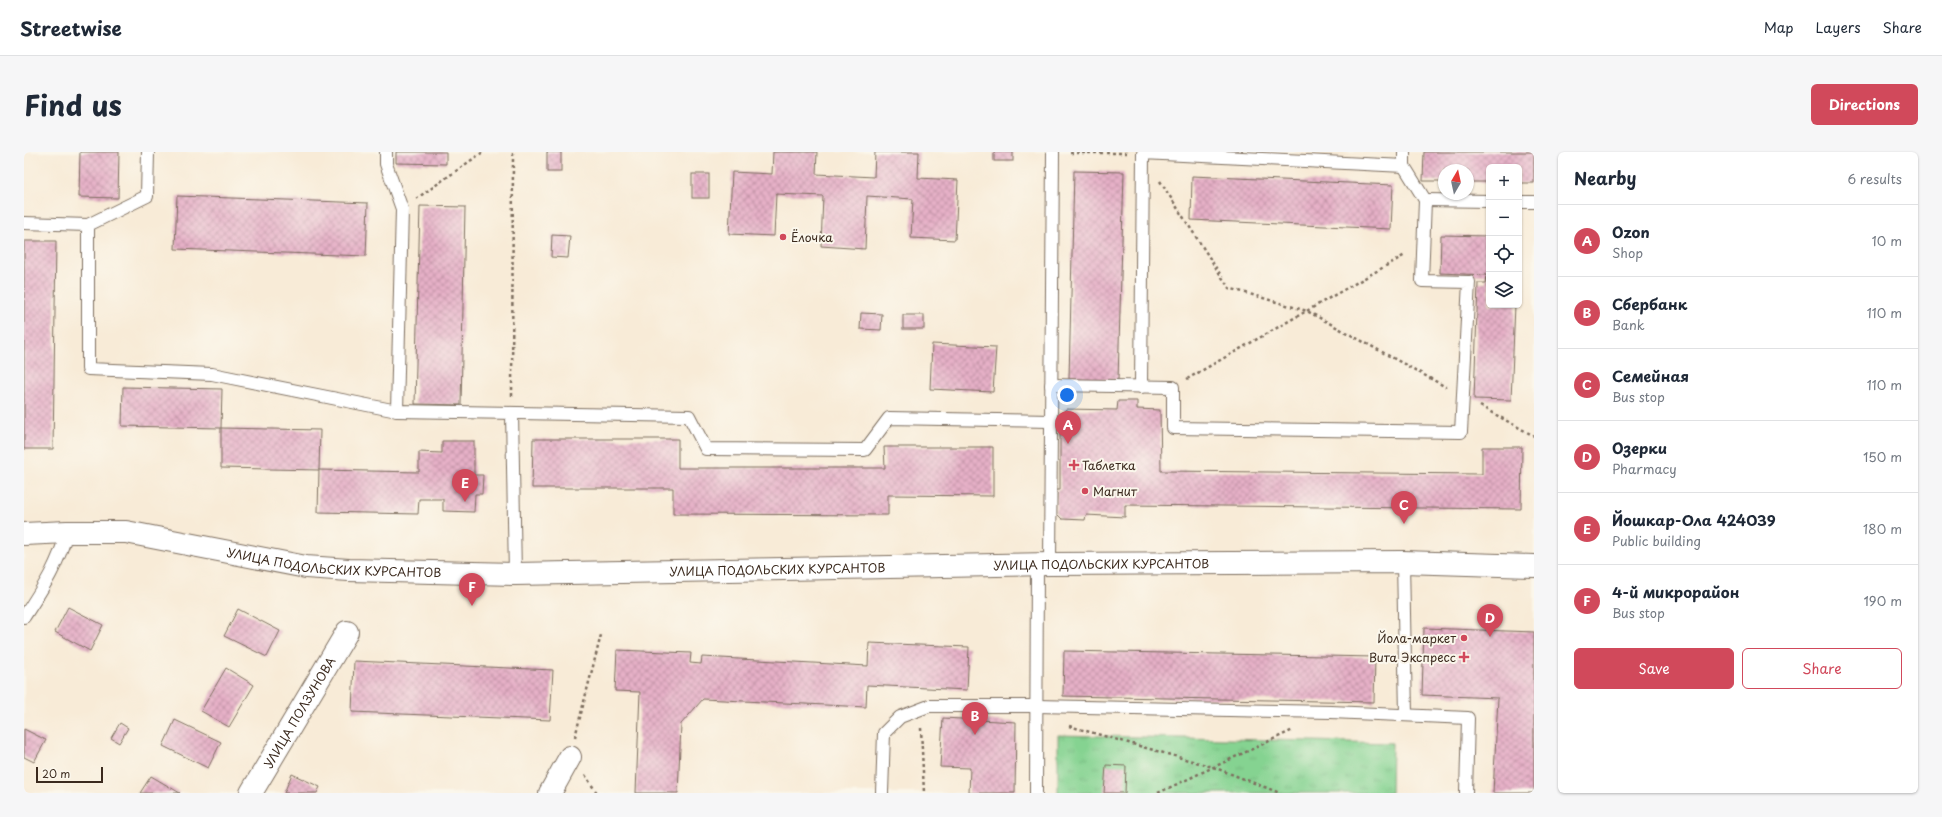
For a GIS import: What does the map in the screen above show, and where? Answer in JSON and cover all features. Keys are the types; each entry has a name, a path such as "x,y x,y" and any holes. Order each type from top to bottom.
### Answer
{"street":[{"name":"УЛИЦА ПОДОЛЬСКИХ КУРСАНТОВ","path":"24,534 126,532 306,567 349,570 515,574 1043,564 1403,562 1534,566"},
{"name":"УЛИЦА ПОЛЗУНОВА","path":"251,793 347,632"},
{"path":"550,793 570,757"}],"lane":[{"path":"24,223 88,225 147,196 148,152"},
{"path":"386,152 386,164 402,209 397,411"},
{"path":"1036,793 1036,706 1051,421 1053,152"},
{"path":"1051,385 1173,387 1173,428 1461,432 1469,282 1422,281 1425,200 1404,166 1404,152"},
{"path":"1141,387 1143,153 1404,166"},
{"path":"1425,200 1486,201"},
{"path":"1522,202 1534,202"},
{"path":"88,225 88,369 212,374 397,411 689,416 706,449 865,450 888,418 1051,421"},
{"path":"512,413 515,574"},
{"path":"24,616 49,580 60,556 67,532"},
{"path":"1403,562 1406,715"},
{"path":"882,793 884,733 900,717 929,706 1036,706 1406,715 1468,718 1466,793"}],"path":[{"path":"402,209 483,152"},
{"path":"512,413 513,152"},
{"path":"1053,152 1143,153 1229,288 1307,311 1534,436"},
{"path":"1173,387 1423,245"},
{"path":"597,793 570,757 601,635"},
{"path":"924,793 921,725 929,706"},
{"path":"1036,706 1062,724 1213,767 1280,793"},
{"path":"1158,793 1296,728"}],"green space":[{"path":"1058,735 1392,743 1391,793 1058,793"}],"building":[{"path":"80,152 119,152 118,198 79,197"},
{"path":"396,152 446,152 446,164 396,163"},
{"path":"547,152 561,152 561,172 547,172"},
{"path":"773,152 817,152 816,174 874,177 875,152 919,152 918,178 958,180 955,240 911,238 913,199 867,196 865,249 821,246 823,196 776,194 774,236 729,234 732,172 772,174"},
{"path":"994,152 1013,152 1013,161 994,161"},
{"path":"1424,152 1534,152 1534,183 1522,183 1522,164 1486,164 1486,182 1474,182 1474,164 1438,164 1438,181 1423,181"},
{"path":"1074,171 1124,172 1118,380 1069,379"},
{"path":"692,174 709,174 709,198 692,198"},
{"path":"1192,176 1393,185 1391,229 1191,220"},
{"path":"177,196 368,203 366,256 175,249"},
{"path":"420,206 465,207 461,405 415,404"},
{"path":"552,235 570,236 568,258 551,257"},
{"path":"1441,235 1486,236 1486,275 1440,273"},
{"path":"24,241 56,241 53,449 24,449"},
{"path":"1478,283 1486,283 1486,308 1515,308 1511,400 1474,399"},
{"path":"861,313 882,314 881,330 860,329"},
{"path":"903,315 924,315 924,329 903,329"},
{"path":"932,344 996,347 993,392 930,389"},
{"path":"123,387 222,389 221,428 122,426"},
{"path":"1118,401 1137,401 1137,409 1160,410 1161,471 1482,474 1482,447 1522,447 1521,509 1125,505 1125,517 1086,515 1085,520 1062,519 1056,513 1057,490 1060,490 1060,415 1066,409 1117,410"},
{"path":"221,428 320,430 319,470 221,468"},
{"path":"533,439 678,439 678,468 885,468 884,447 993,447 993,496 888,495 888,515 673,514 673,488 532,488"},
{"path":"442,441 474,441 474,475 483,475 482,494 475,494 474,512 443,511 443,499 419,499 418,514 318,512 319,470 419,472 419,452 442,453"},
{"path":"68,607 103,625 90,651 55,632"},
{"path":"238,609 280,631 267,657 224,636"},
{"path":"1424,628 1534,632 1534,793 1493,793 1498,698 1422,695"},
{"path":"869,643 969,647 967,690 867,685 866,707 703,699 681,724 678,793 636,793 640,692 615,691 617,650 691,653 690,663 701,664 702,657 868,666"},
{"path":"1064,651 1375,657 1374,702 1063,696"},
{"path":"354,661 553,670 550,720 352,712"},
{"path":"226,668 254,685 229,727 201,711"},
{"path":"943,718 1016,722 1015,793 969,793 970,768 940,767"},
{"path":"175,720 221,742 208,768 163,746"},
{"path":"120,723 128,728 119,743 111,738"},
{"path":"24,729 46,740 34,762 24,757"},
{"path":"1106,765 1126,766 1125,793 1104,793"},
{"path":"292,774 320,787 317,793 284,793"},
{"path":"151,776 180,793 140,793"}],"place":[{"name":"Ёлочка","path":"783,237"},
{"name":"Ozon","path":"1068,444"},
{"name":"Таблетка","path":"1074,465"},
{"name":"Магнит","path":"1085,491"},
{"name":"Йошкар-Ола 424039","path":"465,502"},
{"name":"Семейная","path":"1404,524"},
{"name":"4-й микрорайон","path":"472,606"},
{"name":"Озерки","path":"1490,637"},
{"name":"Йола-маркет","path":"1464,638"},
{"name":"Вита Экспресс","path":"1464,657"},
{"name":"Сбербанк","path":"975,735"}]}
